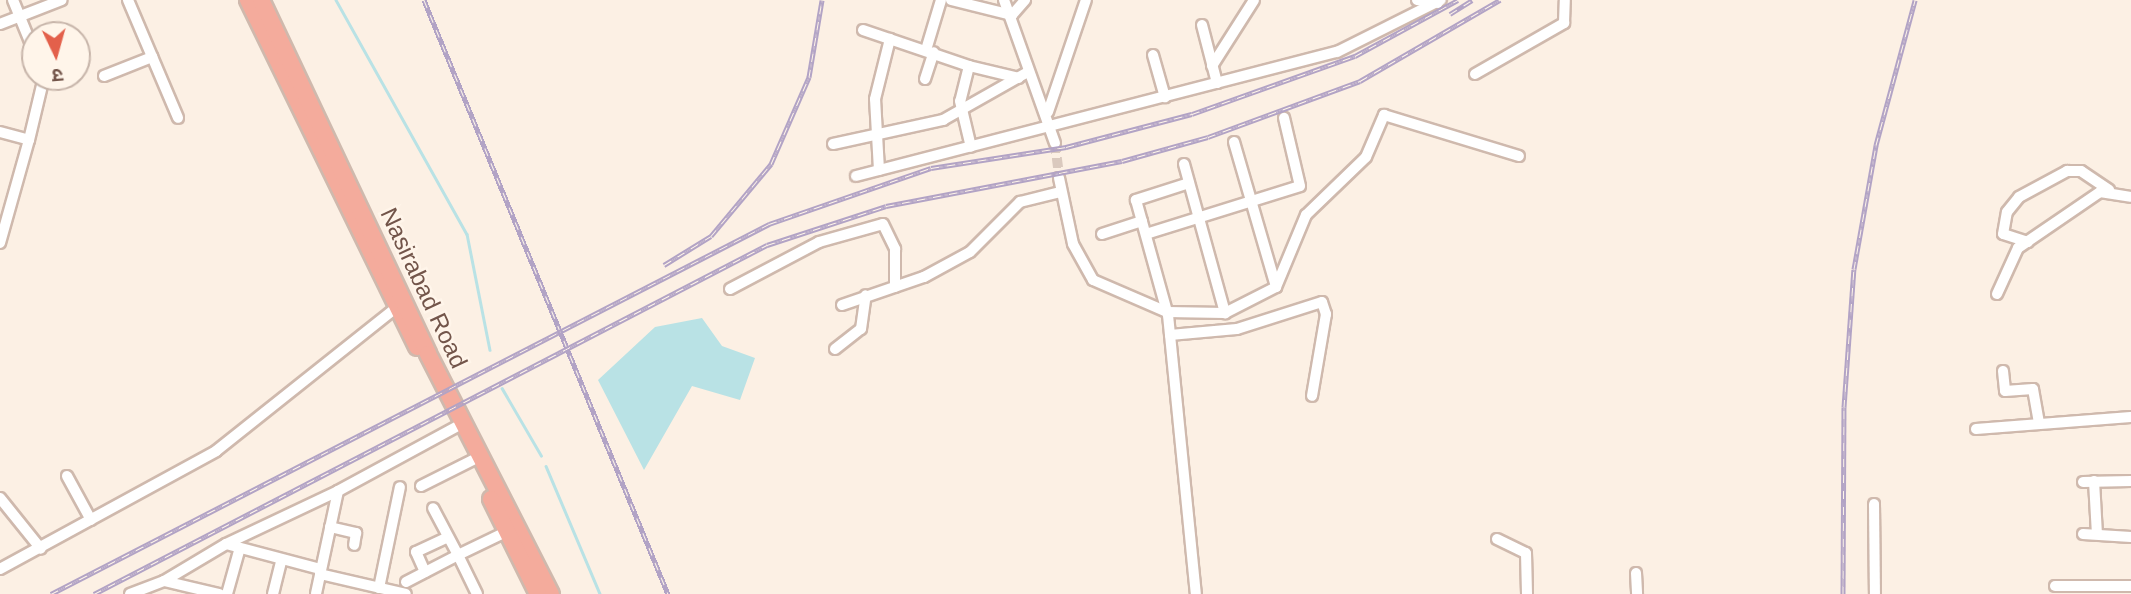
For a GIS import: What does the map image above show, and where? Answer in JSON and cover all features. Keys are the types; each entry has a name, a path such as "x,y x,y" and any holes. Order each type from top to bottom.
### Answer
{"highway":[{"name":"Nasirabad Road","path":"248,0 462,425 551,594"},
{"name":"Nasirabad Road","path":"261,0 368,239"},
{"name":"Nasirabad Road","path":"462,425 473,460 538,594"}],"street":[{"path":"13,0 22,21"},
{"path":"0,24 62,0"},
{"path":"128,0 178,118"},
{"path":"925,79 941,0"},
{"path":"951,0 1013,15"},
{"path":"1004,0 1013,15 1023,75 1048,112 1054,128 1055,143"},
{"path":"1013,15 1025,0"},
{"path":"1048,112 1086,0"},
{"path":"1212,66 1254,0"},
{"path":"1417,0 1440,2"},
{"path":"1475,74 1564,23 1565,0"},
{"path":"856,176 1054,128 1337,52 1440,2"},
{"path":"1202,25 1217,83"},
{"path":"863,30 969,66 1023,75"},
{"path":"879,170 873,137 890,39"},
{"path":"1153,55 1164,97"},
{"path":"104,76 152,57"},
{"path":"969,66 962,112 971,147"},
{"path":"833,145 873,137 962,112 1023,75"},
{"path":"0,243 41,91"},
{"path":"1168,323 1225,313 1276,287 1306,215 1325,193 1366,157 1384,115 1519,156"},
{"path":"1284,118 1300,187"},
{"path":"0,132 29,140"},
{"path":"1234,142 1276,287"},
{"path":"1184,164 1225,313"},
{"path":"2028,242 2003,234 2007,212 2019,197 2067,171 2091,175 2109,190 2131,197"},
{"path":"1059,178 1073,244 1094,279 1168,323 1216,333 1313,302 1326,305 1312,396"},
{"path":"1189,183 1136,200 1168,323 1196,594"},
{"path":"1146,234 1300,187 1325,193"},
{"path":"1997,294 2011,256 2028,242 2109,190"},
{"path":"842,305 867,300 970,252 1020,202 1060,192"},
{"path":"1102,234 1142,221"},
{"path":"730,289 819,242 883,224 895,249 895,287"},
{"path":"835,349 856,336 867,300"},
{"path":"0,569 41,549 238,437 401,304"},
{"path":"1237,308 1254,321"},
{"path":"2003,371 2005,391 2033,389 2039,422"},
{"path":"1976,429 2039,422 2131,417"},
{"path":"131,594 164,582 226,544 338,491 462,425"},
{"path":"421,486 473,460"},
{"path":"67,476 91,520"},
{"path":"2097,534 2088,482 2131,481"},
{"path":"379,588 400,487"},
{"path":"316,594 338,491"},
{"path":"0,498 41,549"},
{"path":"1874,504 1875,594"},
{"path":"433,508 477,594"},
{"path":"330,527 356,533 354,545"},
{"path":"226,544 239,551 379,588 406,588 425,572 506,532"},
{"path":"2083,534 2131,537"},
{"path":"425,572 416,552 448,537"},
{"path":"1497,539 1526,553 1527,594"},
{"path":"227,594 239,551"},
{"path":"273,594 281,562"},
{"path":"1636,573 1637,594"},
{"path":"164,582 187,590 219,594"},
{"path":"2054,586 2131,586"}],"water":[{"path":"702,318 722,346 755,358 740,400 692,386 644,470 598,380 655,327"}],"waterway":[{"path":"336,0 467,234 490,350"},
{"path":"502,388 541,455"},
{"path":"546,466 600,594"}],"tunnel":[{"path":"1055,143 1059,178"}],"railway":[{"path":"424,0 668,594"},
{"path":"664,265 711,236 771,164 809,77 822,0"},
{"path":"51,594 769,224 931,168 1066,147 1192,114 1355,56 1458,0"},
{"path":"1450,14 1472,0"},
{"path":"94,594 767,245 886,206 1122,161 1208,137 1360,81 1500,0"},
{"path":"1843,594 1844,407 1854,269 1876,145 1915,0"}]}
